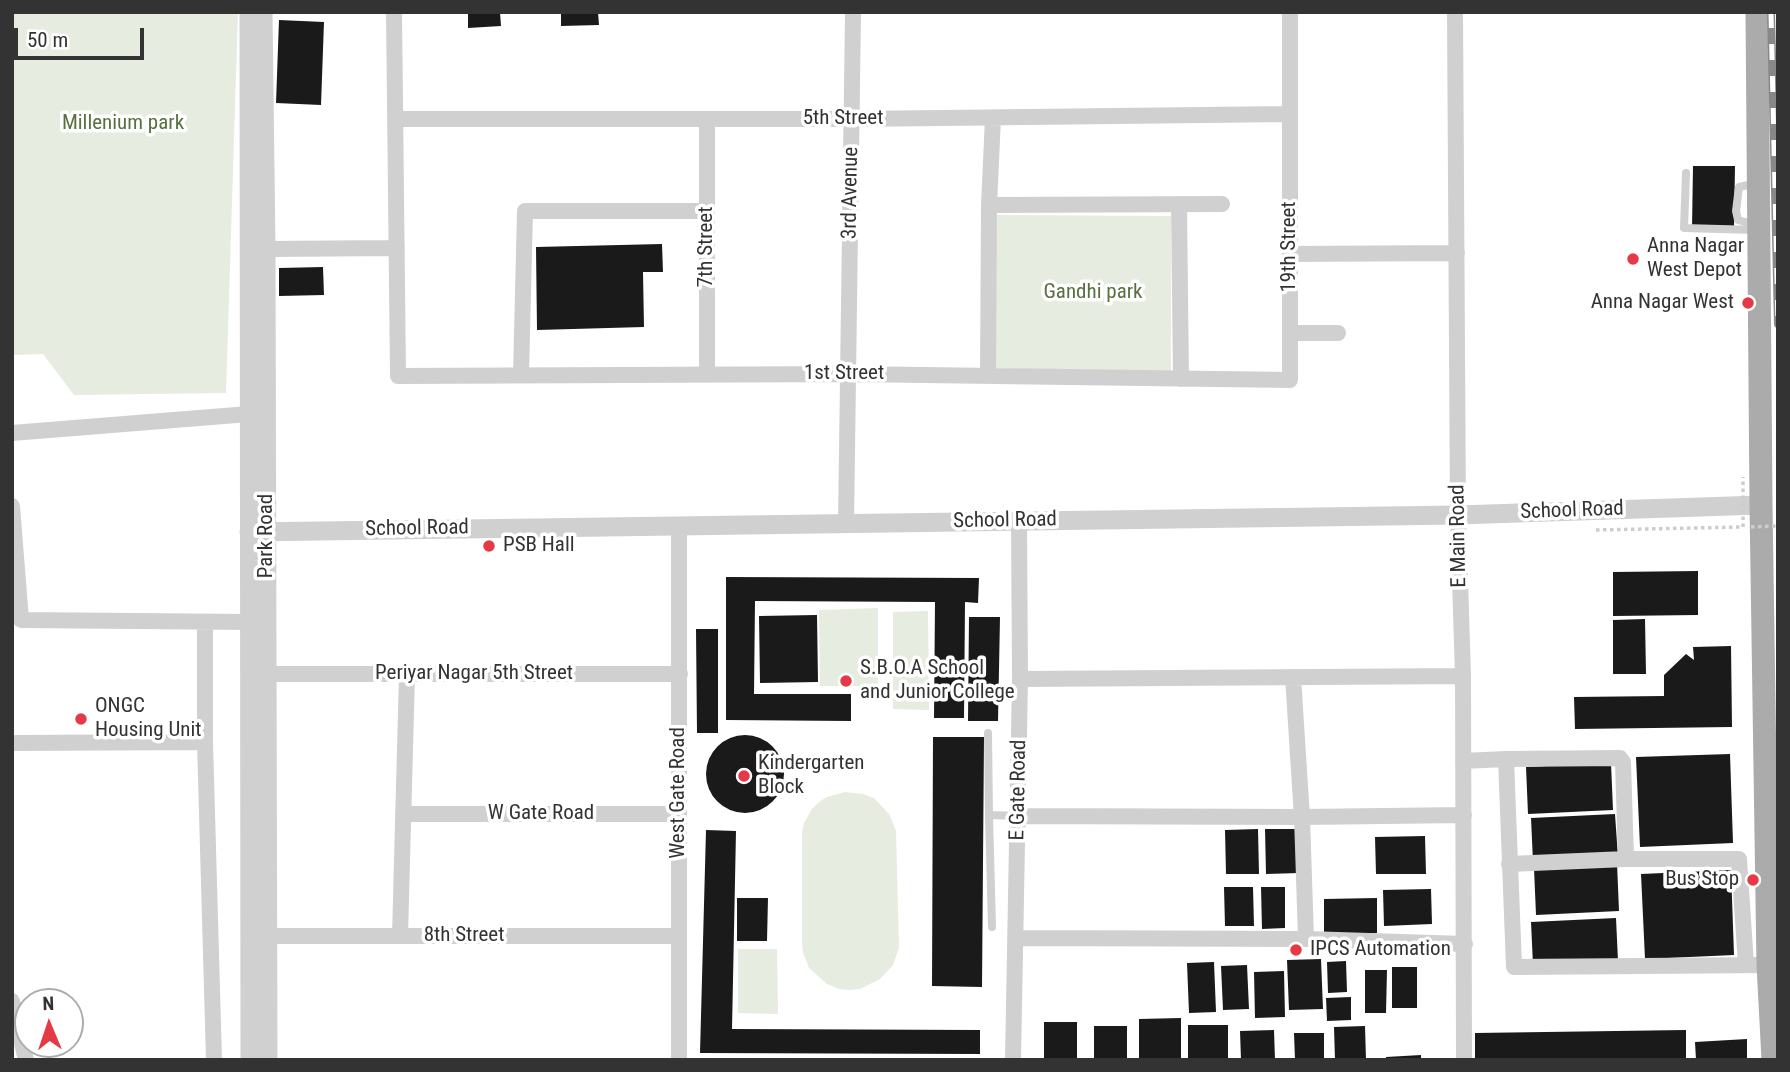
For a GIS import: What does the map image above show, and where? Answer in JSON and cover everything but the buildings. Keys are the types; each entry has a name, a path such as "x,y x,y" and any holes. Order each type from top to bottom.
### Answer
{"main road":[{"path":"1757,12 1760,505 1757,965 1773,1060"}],"street":[{"name":"Park Road","path":"249,12 249,414 258,532 249,622 259,674"},
{"name":"Park Road","path":"250,1060 258,936 258,532 266,249 263,12"},
{"path":"266,249 397,248 394,12"},
{"name":"3rd Avenue","path":"846,524 853,12"},
{"name":"19th Street","path":"1290,12 1290,380"},
{"name":"E Main Road","path":"1455,12 1458,515 1463,676 1464,1060"},
{"name":"5th Street","path":"395,119 852,119 1290,114"},
{"path":"988,376 989,205 993,118"},
{"name":"7th Street","path":"706,375 707,119"},
{"path":"989,205 1222,204"},
{"path":"1179,205 1181,379"},
{"path":"521,375 525,211 707,211"},
{"name":"1st Street","path":"397,248 398,376 849,374 1290,380"},
{"path":"1290,254 1457,253"},
{"path":"1290,333 1338,333"},
{"path":"12,433 249,414"},
{"name":"School Road","path":"258,532 1458,515 1760,505"},
{"path":"12,506 21,620 249,622"},
{"name":"E Gate Road","path":"1013,1060 1020,679 1019,521"},
{"name":"West Gate Road","path":"679,526 679,1060"},
{"path":"205,622 205,742 214,1060"},
{"name":"Periyar Nagar 5th Street","path":"259,674 680,674"},
{"path":"400,936 407,674"},
{"path":"1020,679 1463,676"},
{"path":"1293,677 1306,939"},
{"path":"12,743 205,742"},
{"path":"1463,761 1620,758 1623,762 1626,859"},
{"path":"1506,759 1509,864 1514,967 1757,965 1740,859 1626,859 1509,864"},
{"name":"W Gate Road","path":"403,814 679,814"},
{"path":"1018,816 1464,815"},
{"name":"Park Road","path":"258,936 268,1060"},
{"name":"8th Street","path":"258,936 679,936"},
{"path":"1017,938 1306,939 1465,944"},
{"path":"12,1001 26,1060"}],"lane":[{"path":"1686,173 1684,228 1759,228"},
{"path":"988,733 992,927"},
{"path":"989,815 1018,816"}],"path":[{"path":"1743,477 1743,527"},
{"path":"1751,527 1778,526"}],"green space":[{"name":"Millenium park","path":"12,12 238,12 226,393 74,395 43,354 12,355"},
{"name":"Gandhi park","path":"994,215 1171,216 1171,373 993,368"},
{"path":"878,608 878,686 820,686 819,610"},
{"path":"928,611 929,710 893,709 893,612"},
{"path":"845,792 874,798 889,814 896,831 899,948 893,965 880,979 860,989 850,990 827,984 809,968 802,941 804,823 819,802"},
{"path":"738,949 777,949 778,1014 738,1013"}],"railway":[{"path":"1771,12 1778,324"}],"place":[{"name":"Anna Nagar West Depot","path":"1633,259"},
{"name":"Anna Nagar West","path":"1748,303"},
{"name":"PSB Hall","path":"489,546"},
{"name":"S.B.O.A School and Junior College","path":"846,681"},
{"name":"ONGC Housing Unit","path":"81,719"},
{"name":"Kindergarten Block","path":"744,776"},
{"name":"Bus Stop","path":"1753,880"},
{"name":"IPCS Automation","path":"1296,950"}]}
